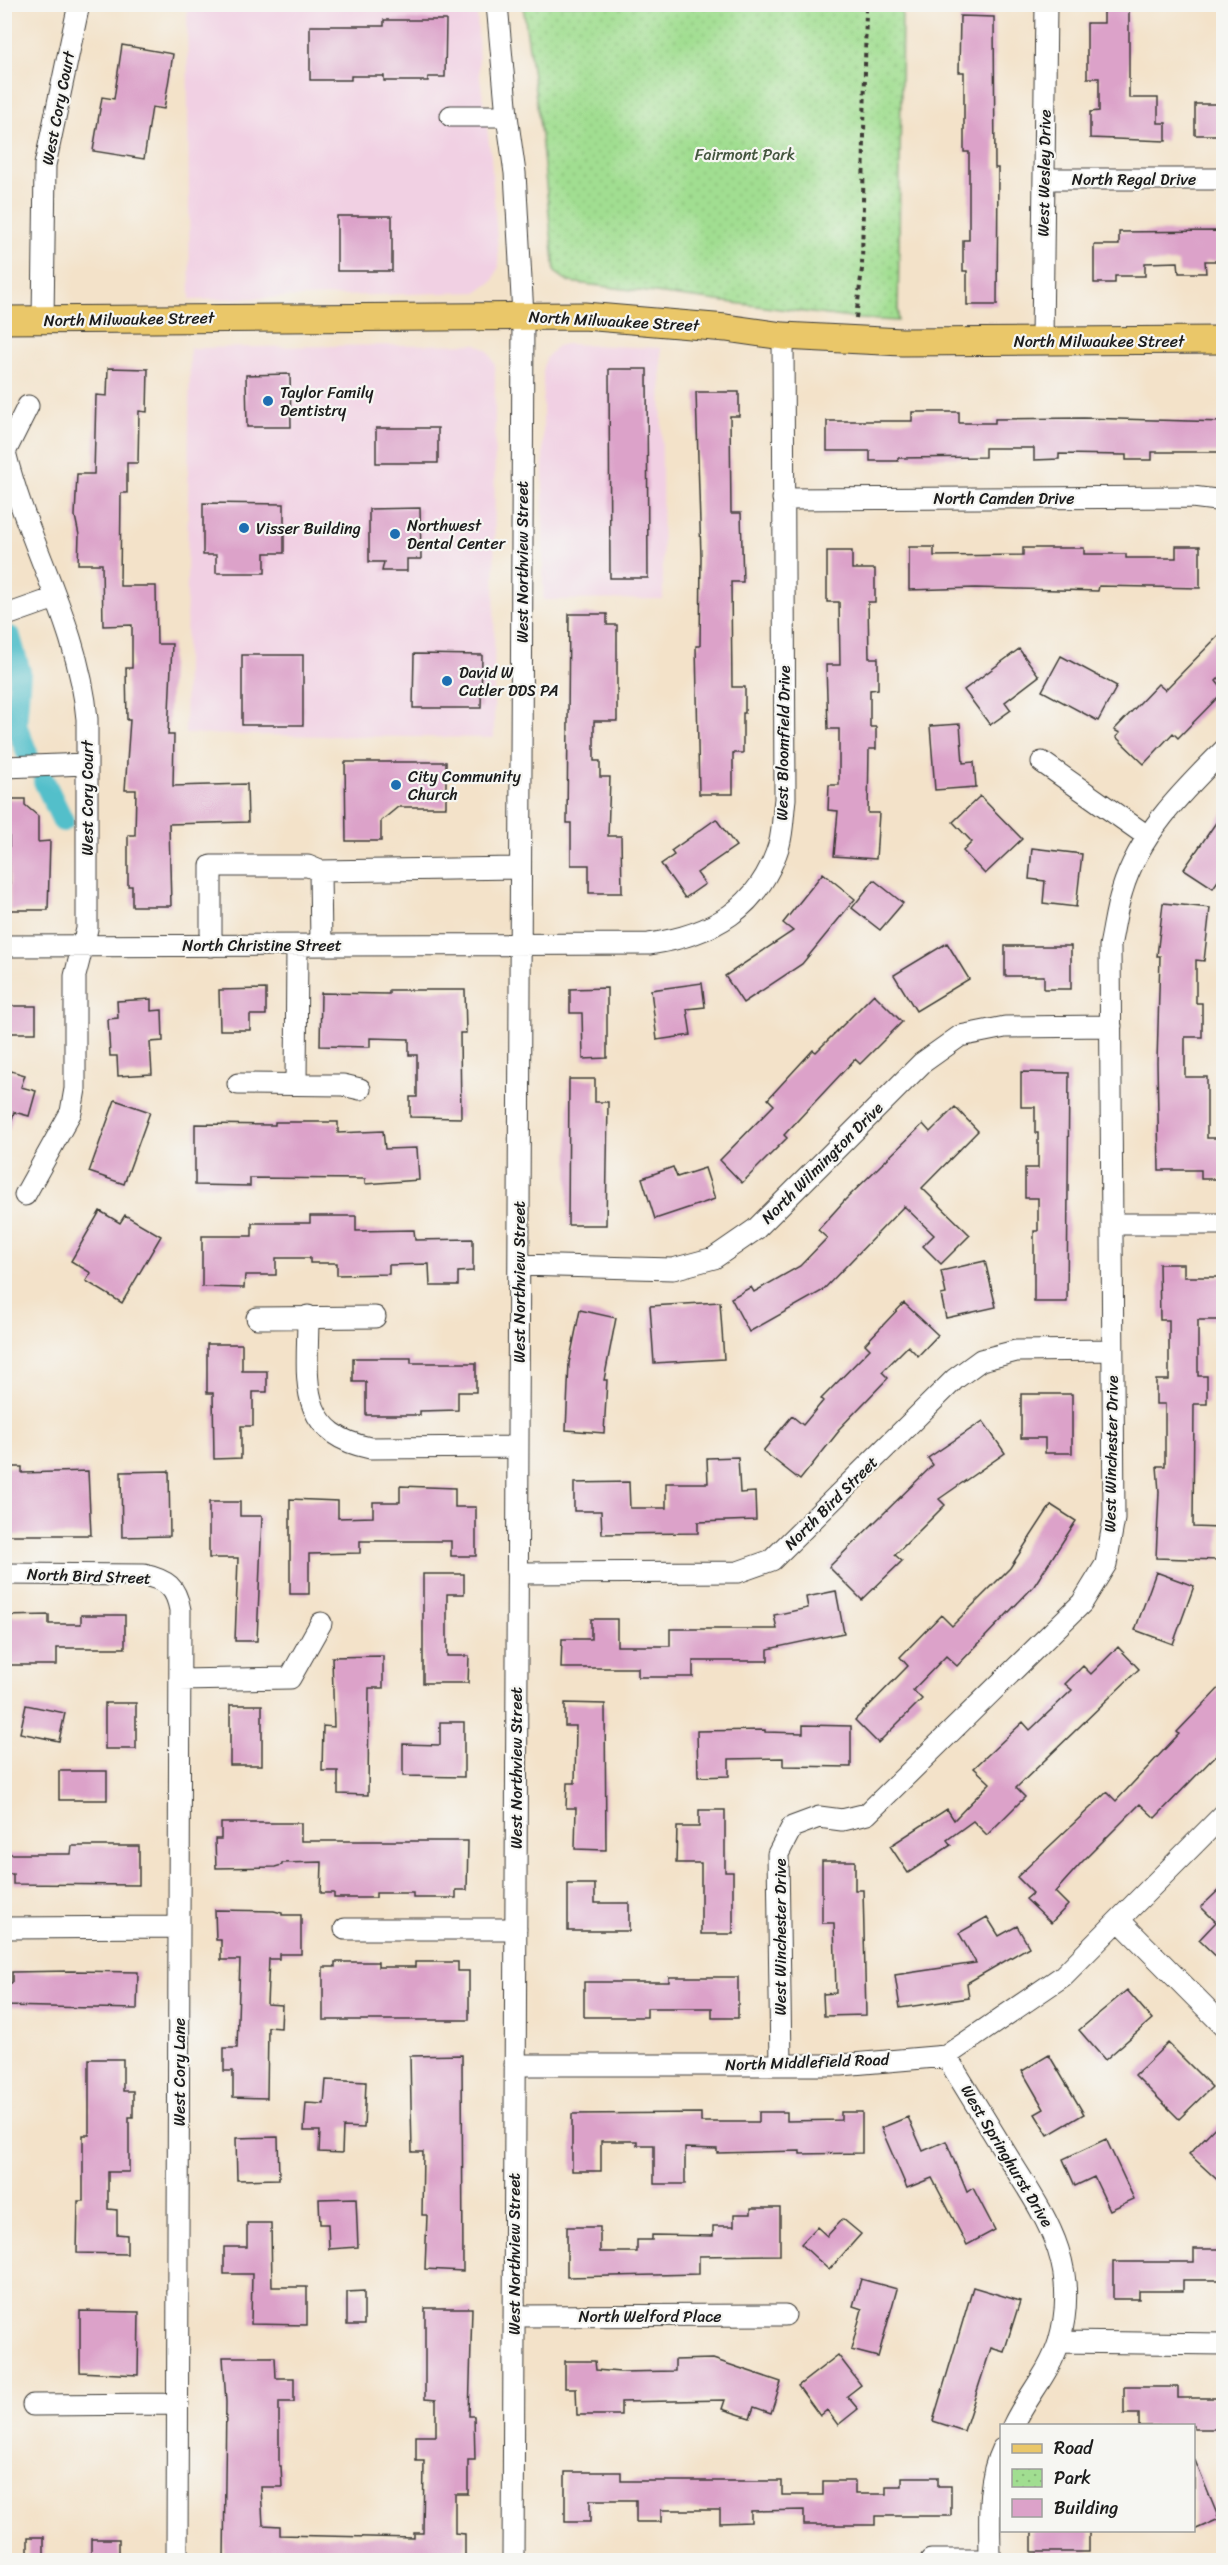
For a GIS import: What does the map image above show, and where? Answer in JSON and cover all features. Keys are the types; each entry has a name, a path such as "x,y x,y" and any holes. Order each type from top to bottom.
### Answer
{"main road":[{"name":"North Milwaukee Street","path":"4,320 596,316 726,328 783,336 902,342 1224,340"}],"street":[{"name":"West Cory Court","path":"43,321 45,165 79,4"},
{"name":"West Northview Street","path":"497,4 507,116 515,173 523,315 513,2560"},
{"name":"West Wesley Drive","path":"1042,341 1046,4"},
{"path":"451,116 507,116"},
{"name":"North Regal Drive","path":"1044,179 1224,179"},
{"name":"West Bloomfield Drive","path":"520,945 649,944 681,939 712,927 738,912 766,876 780,843 785,799 783,336"},
{"name":"West Cory Court","path":"25,1195 71,1112 75,1089 75,976 87,929 87,764 84,685 74,649 15,496 4,452 28,406"},
{"name":"North Camden Drive","path":"783,499 1192,497 1224,501"},
{"path":"4,616 55,598"},
{"name":"West Winchester Drive","path":"781,2065 778,1854 792,1827 819,1816 842,1820 867,1814 1082,1603 1106,1564 1114,1519 1112,1350 1114,1224 1110,945 1122,890 1147,836 1182,792 1224,750"},
{"path":"1042,762 1147,836"},
{"path":"4,767 87,764"},
{"path":"211,946 211,866 308,866 320,871 520,868"},
{"path":"320,871 321,945"},
{"path":"296,1084 297,945"},
{"name":"North Christine Street","path":"4,946 520,945"},
{"name":"North Wilmington Drive","path":"519,1265 673,1269 714,1258 756,1229 922,1063 960,1036 1005,1027 1111,1026"},
{"path":"238,1084 343,1085 360,1089"},
{"path":"1114,1224 1224,1224"},
{"path":"308,1316 308,1387 313,1410 327,1430 347,1443 370,1448 518,1447"},
{"path":"257,1318 375,1317"},
{"name":"North Bird Street","path":"517,1573 738,1572 772,1560 955,1379 981,1360 1016,1351 1112,1350"},
{"name":"North Bird Street","path":"4,1574 144,1575 159,1578 171,1585"},
{"name":"West Cory Lane","path":"171,1585 180,1610 177,2560"},
{"path":"180,1680 290,1678 321,1623"},
{"name":"North Middlefield Road","path":"515,2065 841,2065 946,2056 1063,1976 1224,1814"},
{"path":"1119,1920 1224,2026"},
{"path":"4,1928 179,1927"},
{"path":"345,1929 516,1929"},
{"name":"West Springhurst Drive","path":"946,2056 1051,2227 1062,2264 1066,2299 1059,2342 1044,2377 1021,2408 1014,2424"},
{"name":"North Welford Place","path":"514,2316 786,2315"},
{"path":"1059,2342 1224,2344"},
{"path":"33,2405 177,2404"},
{"path":"931,2560 990,2560 990,2502 1000,2453"}],"path":[{"path":"856,322 862,269 866,4"}],"shaded area":[{"path":"187,5 477,5 479,70 491,157 499,266 493,281 478,292 190,300"},
{"path":"477,344 488,351 495,365 494,738 185,734 190,348"},
{"path":"566,344 661,348 663,599 543,600 543,367 546,358 557,346"}],"green space":[{"name":"Fairmont Park","path":"523,5 902,5 898,321 859,319 569,282 555,272 540,127"}],"building":[{"path":"1104,4 1129,4 1129,98 1158,98 1158,123 1166,123 1166,141 1090,138 1090,112 1099,111 1099,78 1087,78 1087,23 1104,23"},
{"path":"960,16 994,17 995,168 998,168 997,305 967,305 967,271 963,271 963,240 969,240 969,152 964,152 964,72 959,72"},
{"path":"384,20 446,20 445,77 428,77 428,81 384,81 384,76 351,76 351,80 310,80 310,26 384,26"},
{"path":"122,45 173,54 164,109 152,107 144,159 93,151 102,97 114,99"},
{"path":"1195,104 1224,104 1224,135 1195,135"},
{"path":"337,216 392,216 392,271 337,271"},
{"path":"1217,231 1218,261 1205,261 1206,273 1179,273 1178,262 1145,263 1145,276 1115,276 1115,283 1094,283 1094,245 1119,245 1119,232"},
{"path":"108,368 148,369 147,412 139,411 138,463 127,463 127,493 121,493 120,586 156,586 157,644 172,644 168,735 174,735 173,786 247,784 248,822 169,824 171,906 132,906 132,886 128,886 128,835 135,835 136,790 125,790 130,720 127,720 126,668 132,668 132,625 103,626 102,564 78,564 79,535 75,516 77,474 94,474 96,395 107,396"},
{"path":"609,369 647,369 648,578 610,578"},
{"name":"Taylor Family Dentistry","path":"290,374 291,427 247,427 246,375"},
{"path":"696,392 739,392 739,416 730,416 731,513 741,513 743,582 731,582 732,687 745,687 745,713 743,713 743,753 733,753 733,794 699,794 696,646 700,646 701,557"},
{"path":"912,412 959,412 959,423 995,423 995,419 1083,418 1224,422 1224,452 1152,452 1152,460 1126,460 1126,455 1059,454 1059,459 1034,460 1034,448 985,448 985,457 898,458 898,461 870,461 870,451 827,451 827,421 912,421"},
{"path":"376,428 438,428 438,463 376,463"},
{"name":"Visser Building","path":"203,503 284,504 284,553 265,553 265,573 216,573 216,555 203,555"},
{"name":"Northwest Dental Center","path":"420,508 421,559 407,559 407,571 382,571 384,562 369,562 369,509"},
{"path":"1176,546 1200,546 1200,588 1099,586 1098,591 975,588 909,590 909,547 934,547 934,556 1023,555 1023,548 1084,548 1084,554 1126,554 1126,558 1176,558"},
{"path":"827,551 852,551 852,569 875,569 875,602 868,602 869,658 878,658 878,689 870,690 870,727 876,727 876,749 869,749 868,813 879,813 876,859 834,856 838,811 828,810 829,785 839,785 839,729 828,729 826,665 840,665 839,602 827,602"},
{"path":"569,614 607,614 607,625 617,625 617,721 594,721 594,761 600,761 600,777 610,777 608,836 621,836 622,893 589,893 589,865 571,865 571,823 567,823"},
{"path":"1224,630 1224,673 1216,681 1224,691 1178,738 1173,733 1144,764 1116,737 1120,733 1114,730 1158,684 1165,690"},
{"path":"1019,649 1039,676 1005,702 1011,710 990,725 964,690"},
{"name":"David W Cutler DDS PA","path":"414,654 482,655 481,708 413,708"},
{"path":"242,655 303,655 303,725 242,725"},
{"path":"1061,656 1117,686 1098,721 1042,691"},
{"path":"960,724 963,763 974,762 976,787 935,790 930,726"},
{"name":"City Community Church","path":"345,762 446,762 446,807 398,807 381,821 381,841 346,841"},
{"path":"980,796 1022,839 985,874 963,851 972,842 953,822"},
{"path":"4,799 25,799 25,805 38,816 38,842 50,841 48,910 10,910 9,836 4,836"},
{"path":"1224,811 1224,872 1213,888 1184,869"},
{"path":"716,819 736,846 697,873 705,884 685,898 661,864 674,855 671,851"},
{"path":"1032,848 1082,854 1076,907 1043,903 1045,881 1029,879"},
{"path":"823,873 855,899 802,964 743,1003 725,976 793,931 783,923"},
{"path":"874,880 903,903 880,930 852,908"},
{"path":"1163,903 1210,908 1204,961 1196,960 1196,1003 1202,1003 1202,1037 1185,1037 1185,1077 1207,1077 1207,1138 1224,1138 1224,1179 1201,1179 1201,1170 1159,1170 1157,1062 1160,956 1157,956"},
{"path":"947,943 969,979 916,1011 894,975"},
{"path":"1005,946 1071,946 1071,989 1044,989 1044,976 1005,976"},
{"path":"702,983 705,1007 687,1009 691,1035 657,1040 651,990"},
{"path":"607,988 607,1058 583,1059 582,1013 570,1013 570,989"},
{"path":"266,989 266,1015 250,1015 250,1030 220,1030 219,990"},
{"path":"389,990 465,990 466,1033 460,1033 461,1118 410,1117 410,1097 417,1097 417,1055 409,1055 409,1039 370,1038 370,1047 320,1046 321,993 389,994"},
{"path":"874,994 902,1022 860,1064 855,1059 784,1135 787,1138 742,1183 720,1160 774,1105 768,1099 813,1050 816,1052"},
{"path":"151,999 151,1011 162,1010 163,1041 150,1042 152,1074 118,1076 117,1056 110,1056 108,1019 118,1018 117,1001"},
{"path":"4,1006 36,1006 36,1033 4,1033"},
{"path":"4,1069 25,1075 21,1087 36,1091 29,1116 14,1112 9,1130 4,1129"},
{"path":"1021,1072 1069,1073 1067,1302 1034,1302 1034,1231 1038,1231 1038,1198 1025,1198 1025,1168 1038,1168 1038,1133 1035,1133 1035,1107 1021,1107"},
{"path":"569,1079 595,1079 595,1102 608,1102 606,1225 568,1225"},
{"path":"115,1100 150,1112 124,1184 89,1172"},
{"path":"955,1107 978,1131 922,1188 970,1235 941,1264 923,1246 934,1235 904,1206 822,1291 749,1332 731,1298 751,1287 754,1292 800,1266 827,1238 818,1230 845,1200 923,1124 930,1132"},
{"path":"275,1122 338,1122 338,1133 383,1131 385,1149 417,1148 419,1180 365,1184 365,1179 250,1178 250,1186 195,1185 195,1124 275,1125"},
{"path":"673,1167 677,1177 705,1168 715,1199 655,1219 642,1178"},
{"path":"100,1211 120,1223 125,1215 161,1236 122,1303 86,1281 91,1273 71,1261"},
{"path":"310,1216 356,1216 356,1231 414,1230 415,1240 473,1239 473,1271 458,1272 458,1286 430,1286 429,1264 389,1265 389,1274 337,1275 337,1263 310,1263 310,1258 276,1258 276,1275 245,1275 244,1288 202,1287 202,1236 252,1236 252,1223 310,1223"},
{"path":"985,1261 996,1307 946,1318 941,1295 946,1294 941,1271"},
{"path":"1159,1264 1184,1264 1184,1277 1224,1277 1224,1320 1198,1320 1198,1376 1207,1376 1207,1404 1194,1404 1193,1527 1220,1528 1218,1560 1156,1558 1159,1492 1157,1466 1165,1466 1165,1404 1156,1404 1156,1380 1169,1380 1169,1320 1160,1320"},
{"path":"720,1302 724,1359 654,1363 650,1306"},
{"path":"904,1303 938,1335 918,1356 908,1346 882,1372 888,1378 838,1430 800,1480 763,1451 792,1416 803,1425 823,1401 821,1399 870,1349 865,1344"},
{"path":"580,1310 616,1318 604,1380 607,1380 604,1433 566,1430 569,1363"},
{"path":"207,1344 242,1344 242,1371 267,1371 267,1392 253,1392 253,1426 241,1426 241,1458 214,1459 213,1393 207,1393"},
{"path":"353,1358 411,1358 411,1363 476,1363 476,1392 458,1392 458,1410 420,1411 420,1415 366,1415 366,1382 353,1382"},
{"path":"1021,1394 1072,1394 1072,1453 1045,1453 1045,1438 1021,1438"},
{"path":"983,1421 1005,1453 939,1499 945,1505 895,1555 902,1561 862,1600 829,1567 933,1465 928,1458"},
{"path":"738,1457 740,1493 755,1492 756,1520 698,1522 698,1533 602,1534 601,1511 574,1511 574,1483 629,1482 630,1508 666,1508 666,1483 708,1483 707,1458"},
{"path":"4,1467 22,1467 22,1473 88,1471 91,1535 4,1535"},
{"path":"169,1471 170,1536 122,1537 121,1472"},
{"path":"400,1486 455,1488 455,1507 476,1507 476,1556 451,1556 451,1541 360,1541 360,1553 309,1554 309,1594 290,1594 290,1499 338,1501 338,1518 373,1517 373,1502 400,1502"},
{"path":"209,1502 240,1502 240,1516 262,1516 257,1641 235,1641 238,1558 209,1558"},
{"path":"1051,1505 1076,1521 1034,1586 957,1666 946,1656 913,1690 922,1699 878,1743 855,1720 908,1666 900,1657 941,1615 952,1626 1010,1568"},
{"path":"1156,1572 1194,1586 1173,1644 1135,1630"},
{"path":"423,1574 464,1574 464,1594 447,1594 447,1656 469,1656 468,1683 423,1683"},
{"path":"836,1591 844,1633 768,1649 768,1661 693,1661 693,1677 638,1677 638,1668 561,1668 562,1639 591,1639 591,1619 617,1619 617,1646 670,1646 670,1629 777,1629 774,1615 808,1608 806,1597"},
{"path":"49,1615 49,1624 81,1624 81,1615 125,1615 125,1648 57,1648 57,1665 4,1665 4,1616"},
{"path":"1118,1647 1139,1669 1016,1788 1025,1797 987,1835 973,1821 947,1840 951,1845 908,1873 890,1846 947,1809 954,1820 990,1783 974,1768 1023,1722 1030,1730 1072,1690 1065,1684 1083,1666 1091,1674"},
{"path":"383,1656 383,1688 369,1688 368,1795 338,1794 338,1771 322,1771 323,1726 334,1727 332,1657"},
{"path":"1224,1683 1224,1747 1155,1818 1140,1804 1081,1863 1055,1892 1068,1905 1051,1923 1026,1899 1033,1893 1017,1877 1107,1792 1116,1801"},
{"path":"105,1703 136,1703 136,1749 105,1749"},
{"path":"565,1703 605,1704 606,1850 575,1849 576,1808 566,1808 567,1783 575,1783 576,1726 565,1726"},
{"path":"26,1705 65,1713 59,1741 20,1733"},
{"path":"230,1705 262,1705 262,1765 230,1765"},
{"path":"440,1722 464,1722 464,1777 403,1776 403,1744 440,1745"},
{"path":"803,1725 851,1726 851,1767 783,1766 783,1758 729,1759 729,1776 698,1777 697,1731 765,1730 765,1732 803,1733"},
{"path":"59,1771 107,1771 107,1800 59,1800"},
{"path":"699,1810 725,1810 725,1872 733,1872 733,1934 701,1934 701,1863 676,1863 677,1827 699,1827"},
{"path":"221,1823 301,1823 301,1841 468,1841 467,1890 456,1890 456,1898 413,1898 413,1893 376,1893 376,1898 334,1898 334,1893 321,1893 322,1862 282,1863 275,1867 216,1868 215,1839 221,1839"},
{"path":"72,1846 139,1846 139,1885 13,1884 13,1874 4,1874 4,1854 71,1854"},
{"path":"822,1861 855,1861 855,1890 863,1890 866,2015 824,2016 823,1994 836,1993 834,1923 822,1923"},
{"path":"568,1884 595,1884 595,1903 629,1903 629,1931 568,1931"},
{"path":"1224,1885 1224,1964 1199,1940 1216,1922 1201,1907"},
{"path":"215,1910 274,1911 282,1915 301,1915 301,1954 279,1954 279,1959 269,1959 267,2004 282,2005 281,2028 268,2027 267,2098 233,2097 233,2071 224,2071 224,2048 237,2048 240,1960 221,1960 221,1940 216,1940"},
{"path":"987,1917 999,1936 1017,1926 1029,1947 967,1983 969,1998 900,2008 895,1975 976,1963 959,1933"},
{"path":"335,1962 378,1962 378,1967 415,1967 415,1962 458,1962 458,1971 469,1971 469,2020 323,2020 323,1967 335,1967"},
{"path":"12,1972 138,1972 137,2009 4,2006 4,1983 12,1983"},
{"path":"669,1977 738,1977 738,2018 712,2018 712,2008 647,2008 647,2017 584,2017 584,1982 669,1982"},
{"path":"1127,1990 1152,2019 1105,2060 1079,2030"},
{"path":"1168,2043 1212,2087 1179,2119 1135,2075"},
{"path":"462,2055 463,2271 425,2269 427,2215 422,2215 423,2152 412,2152 410,2056"},
{"path":"1049,2055 1084,2114 1048,2135 1035,2114 1044,2109 1022,2071"},
{"path":"89,2059 123,2059 123,2091 133,2091 133,2117 129,2117 129,2172 108,2172 108,2209 117,2210 117,2234 127,2235 127,2254 77,2253 78,2201 83,2201 83,2135 89,2135"},
{"path":"326,2080 366,2082 364,2128 343,2127 342,2153 319,2152 320,2131 304,2131 306,2103 324,2104"},
{"path":"759,2112 787,2112 787,2121 841,2120 841,2112 862,2112 862,2153 800,2154 800,2151 717,2153 717,2149 685,2148 685,2184 654,2184 654,2145 637,2145 637,2141 601,2141 601,2171 572,2171 572,2114 701,2113 701,2122 759,2122"},
{"path":"908,2117 923,2151 946,2141 967,2192 973,2188 995,2230 967,2245 932,2178 907,2188 881,2128"},
{"path":"1224,2118 1224,2186 1189,2154"},
{"path":"278,2137 279,2179 237,2180 236,2138"},
{"path":"1106,2139 1134,2199 1110,2210 1094,2177 1075,2186 1063,2159"},
{"path":"356,2198 358,2247 329,2249 328,2224 320,2224 319,2199"},
{"path":"751,2208 780,2208 780,2255 699,2256 699,2274 567,2277 567,2227 600,2227 600,2252 637,2252 637,2240 652,2240 652,2235 713,2236 713,2226 734,2226 734,2214 751,2214"},
{"path":"843,2219 861,2234 829,2270 801,2244 817,2227 827,2236"},
{"path":"247,2223 271,2223 272,2287 307,2287 307,2325 251,2324 252,2274 224,2274 224,2247 247,2247"},
{"path":"1194,2249 1224,2249 1224,2280 1183,2280 1183,2291 1139,2291 1139,2299 1113,2299 1113,2262 1194,2262"},
{"path":"861,2279 897,2289 878,2357 851,2350 862,2309 853,2306"},
{"path":"973,2287 1020,2301 1004,2352 991,2348 964,2431 933,2421"},
{"path":"364,2291 364,2325 347,2325 347,2292"},
{"path":"425,2308 472,2308 469,2416 474,2416 475,2460 468,2460 468,2494 455,2494 455,2533 465,2534 465,2560 224,2560 226,2402 223,2357 275,2357 276,2378 294,2378 294,2402 279,2402 279,2466 281,2466 282,2487 261,2487 263,2525 280,2526 280,2535 414,2538 414,2533 423,2533 424,2461 416,2461 416,2436 436,2436 436,2400 425,2399"},
{"path":"80,2311 139,2312 138,2375 80,2372"},
{"path":"838,2355 861,2385 847,2396 858,2409 838,2425 827,2410 820,2416 798,2386"},
{"path":"713,2359 781,2382 771,2413 754,2407 750,2418 722,2409 725,2400 621,2402 621,2415 577,2415 576,2388 565,2388 565,2361 595,2361 596,2370 620,2372 675,2371 675,2360"},
{"path":"1124,2387 1178,2387 1178,2398 1224,2398 1224,2429 1195,2429 1195,2424 1139,2424 1139,2414 1124,2414"},
{"path":"1195,2460 1219,2519 1195,2530"},
{"path":"565,2472 621,2472 621,2481 782,2481 782,2495 823,2495 823,2481 855,2481 855,2494 886,2494 886,2486 902,2486 902,2477 938,2477 938,2486 951,2486 951,2516 875,2516 875,2525 804,2525 804,2510 751,2511 751,2522 720,2523 720,2510 661,2510 661,2522 636,2522 636,2500 590,2500 590,2522 565,2522"},
{"path":"1032,2532 1089,2532 1089,2552 1032,2552"},
{"path":"28,2537 44,2537 44,2560 28,2560"},
{"path":"91,2539 119,2539 119,2560 91,2560"}],"waterway":[{"path":"10,637 20,672 16,725 27,753"},
{"path":"44,781 63,821"}],"place":[{"name":"Taylor Family Dentistry","path":"268,401"},
{"name":"Visser Building","path":"244,528"},
{"name":"Northwest Dental Center","path":"395,534"},
{"name":"David W Cutler DDS PA","path":"447,681"},
{"name":"City Community Church","path":"396,785"}]}
